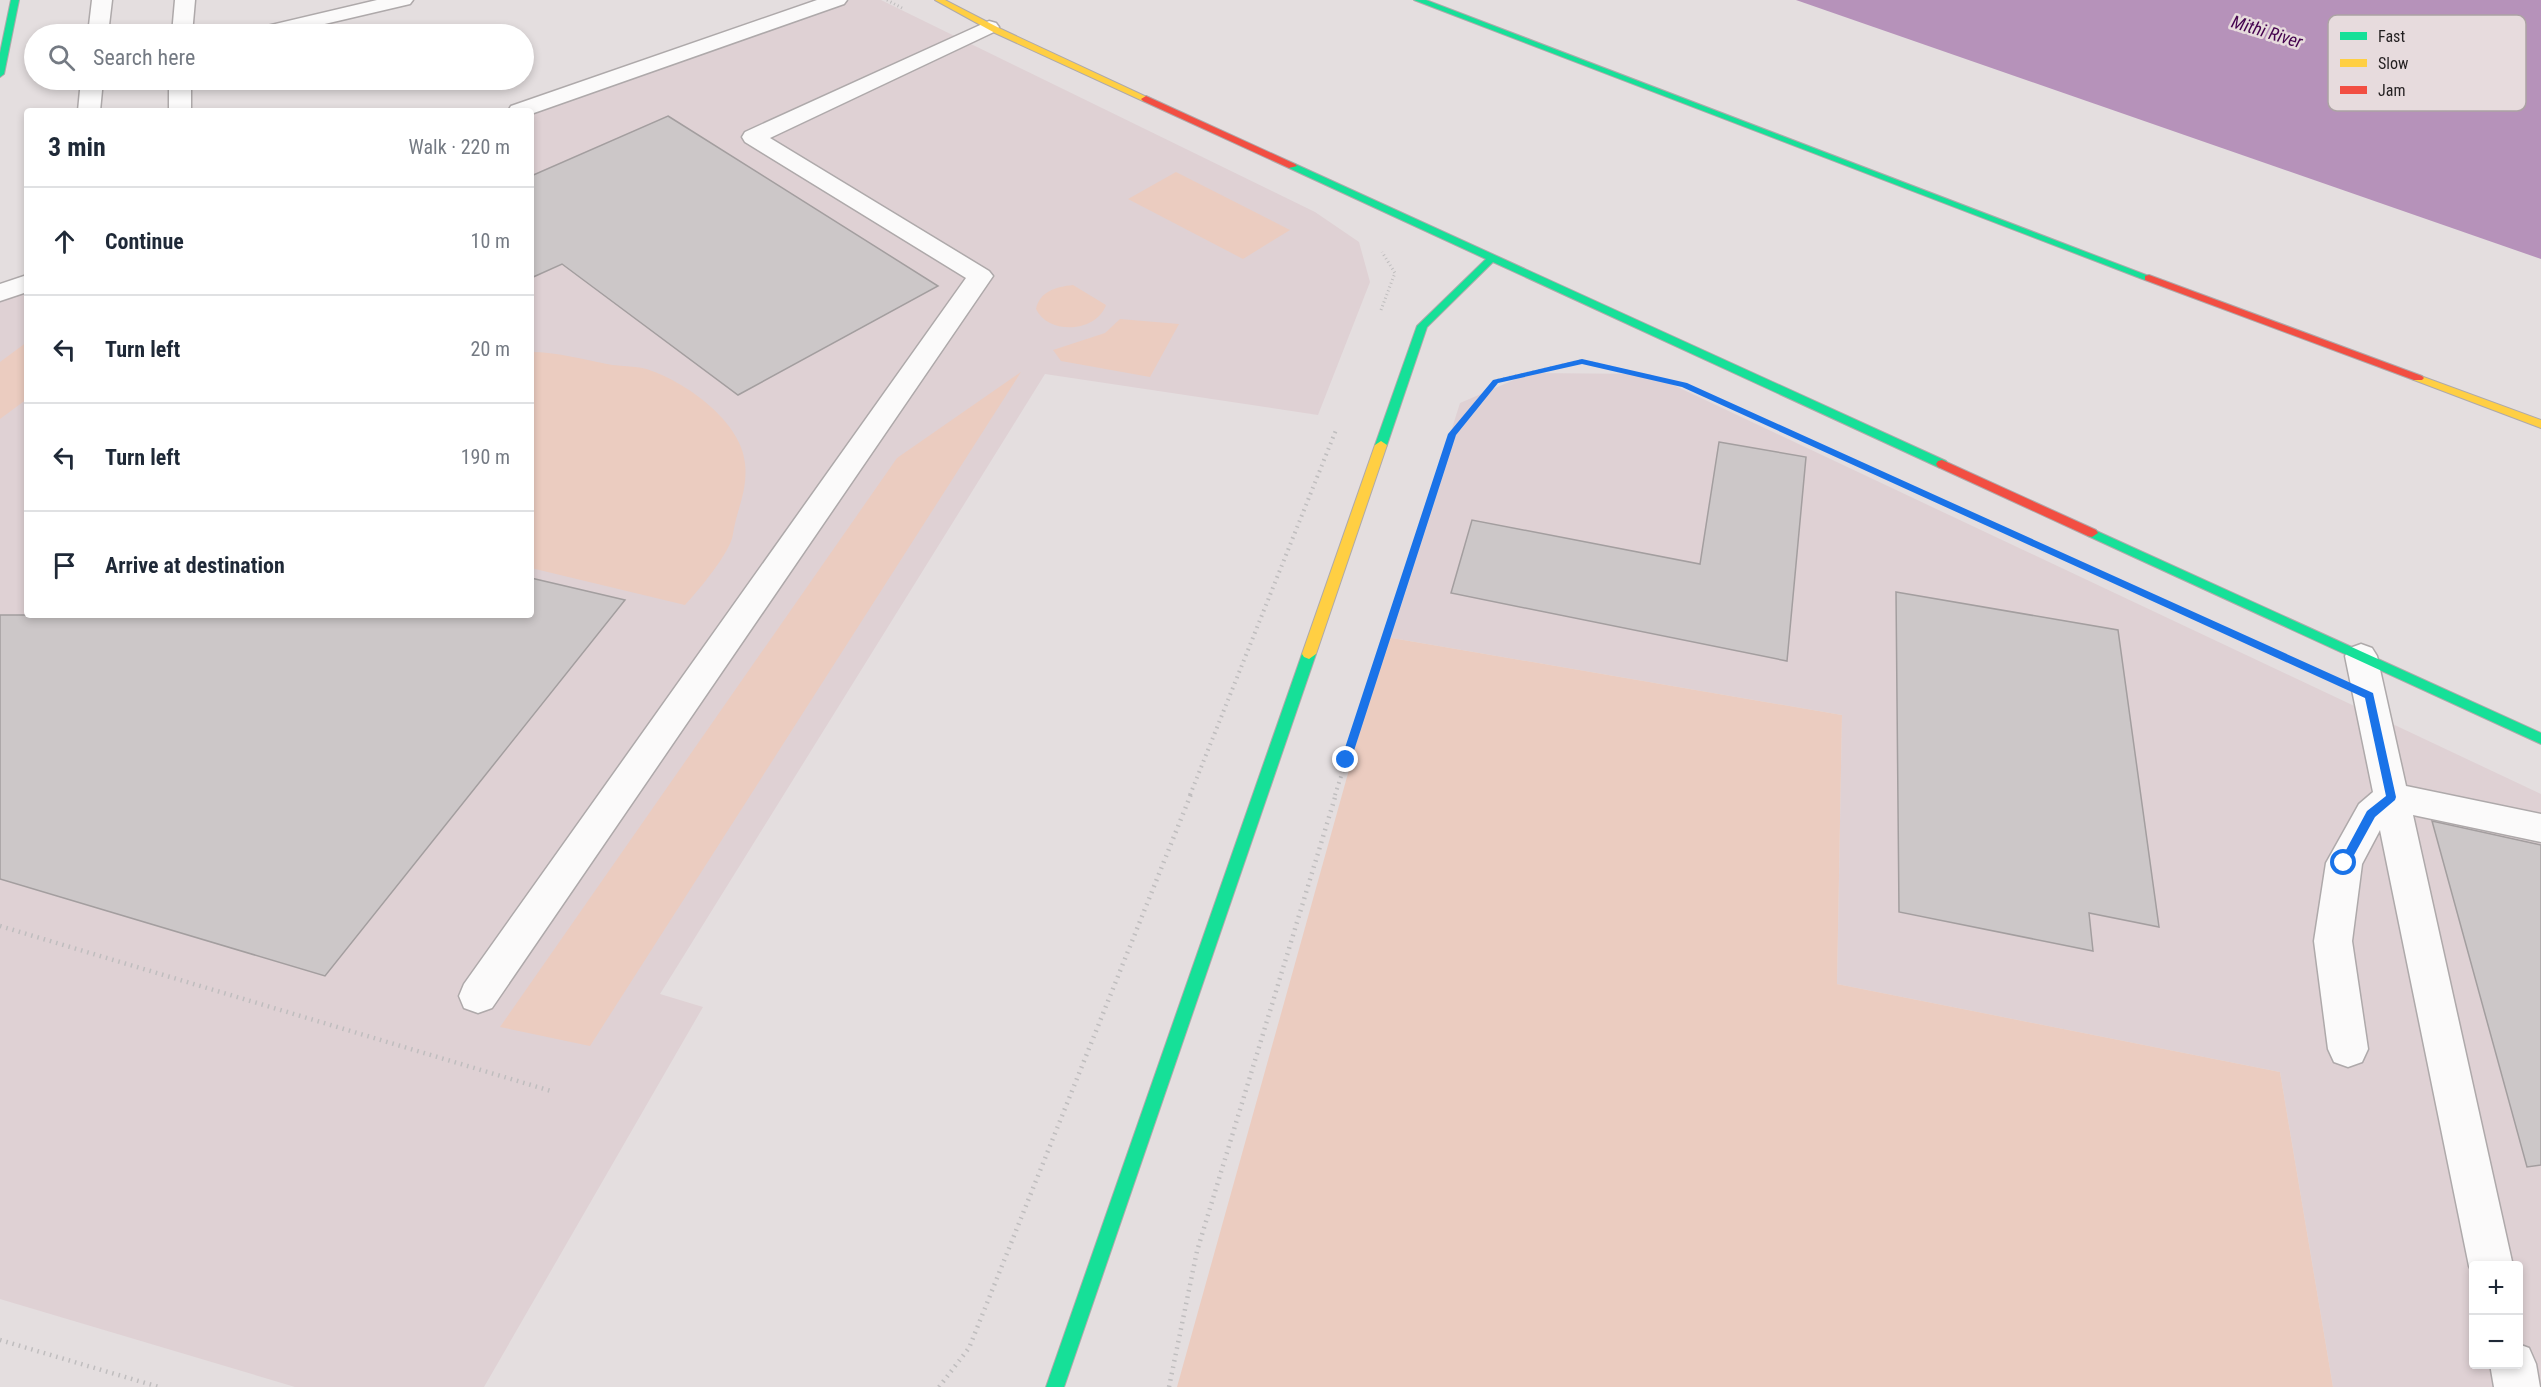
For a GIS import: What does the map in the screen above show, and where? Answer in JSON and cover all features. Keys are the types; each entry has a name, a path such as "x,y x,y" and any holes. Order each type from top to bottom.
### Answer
{"street":[{"path":"0,74 15,0"},
{"path":"939,0 977,32 1492,258 2541,739"},
{"path":"1418,0 2084,254 2541,424"},
{"path":"1055,1387 1422,326 1492,258"}],"lane":[{"path":"99,24 102,0"},
{"path":"183,24 185,0"},
{"path":"300,24 403,0"},
{"path":"528,108 837,0"},
{"path":"477,996 980,276 753,137 977,32"},
{"path":"89,108 91,90"},
{"path":"180,90 180,108"},
{"path":"0,293 24,284"},
{"path":"2361,656 2490,1261"},
{"path":"2391,797 2541,828"},
{"path":"2348,1049 2333,941 2344,863 2371,814 2391,797"},
{"path":"2513,1369 2517,1387"}],"path":[{"path":"886,0 977,32"},
{"path":"1377,244 1395,273 1378,316"},
{"path":"1170,1387 1197,1251 1346,760 1452,434 1496,381 1582,361 1650,377"},
{"path":"939,1387 969,1348 1338,424"},
{"path":"0,926 551,1091"},
{"path":"0,1340 159,1387"}],"shaded area":[{"path":"850,0 881,0 1315,212 1359,242 1370,282 1318,415 1045,374 660,994 703,1007 484,1387 295,1387 0,1299 0,302 24,293 24,618 534,618 534,114"},
{"path":"1176,172 1290,230 1243,259 1128,199"},
{"path":"1073,285 1106,305 1101,314 1093,321 1072,327 1061,327 1042,317 1036,309 1041,298 1050,291"},
{"path":"1120,319 1179,324 1150,377 1061,361 1053,350 1105,333"},
{"path":"24,344 24,401 0,419 0,362"},
{"path":"534,352 560,354 652,371 696,395 723,419 734,433 745,463 745,476 731,542 713,571 685,605 534,569"},
{"path":"1021,372 590,1046 500,1027 897,458"},
{"path":"1530,373 1650,374 2541,794 2541,1387 2333,1387 2280,1072 1837,984 1842,715 1386,637 1460,403"},
{"path":"1386,637 1842,715 1837,984 2280,1072 2333,1387 1177,1387"}],"water":[{"name":"Mithi River","path":"1796,0 2541,0 2541,259"}],"building":[{"path":"668,116 938,286 738,395 562,264 534,277 534,175"},
{"path":"1719,442 1806,457 1787,661 1451,593 1472,520 1700,564"},
{"path":"534,579 625,600 325,976 0,879 0,615 24,615 24,618 534,618"},
{"path":"1896,592 2118,630 2159,927 2089,913 2093,951 1899,912"},
{"path":"2432,821 2541,845 2541,1165 2527,1167"}],"traffic: fast":[{"path":"0,74 15,0"},
{"path":"1418,0 2149,278"},
{"path":"1292,166 1942,464"},
{"path":"1381,445 1422,326 1492,258"},
{"path":"2092,533 2541,739"},
{"path":"1055,1387 1309,654"}],"traffic: slow":[{"path":"939,0 998,31 1146,99"},
{"path":"2418,378 2541,424"},
{"path":"1309,654 1381,445"}],"traffic: jam":[{"path":"1146,99 1292,166"},
{"path":"2149,278 2418,378"},
{"path":"1942,464 2092,533"}],"route":[{"path":"1346,760 1452,434 1496,381 1582,361 1684,385 2369,696 2391,797 2371,814 2344,863"}]}
